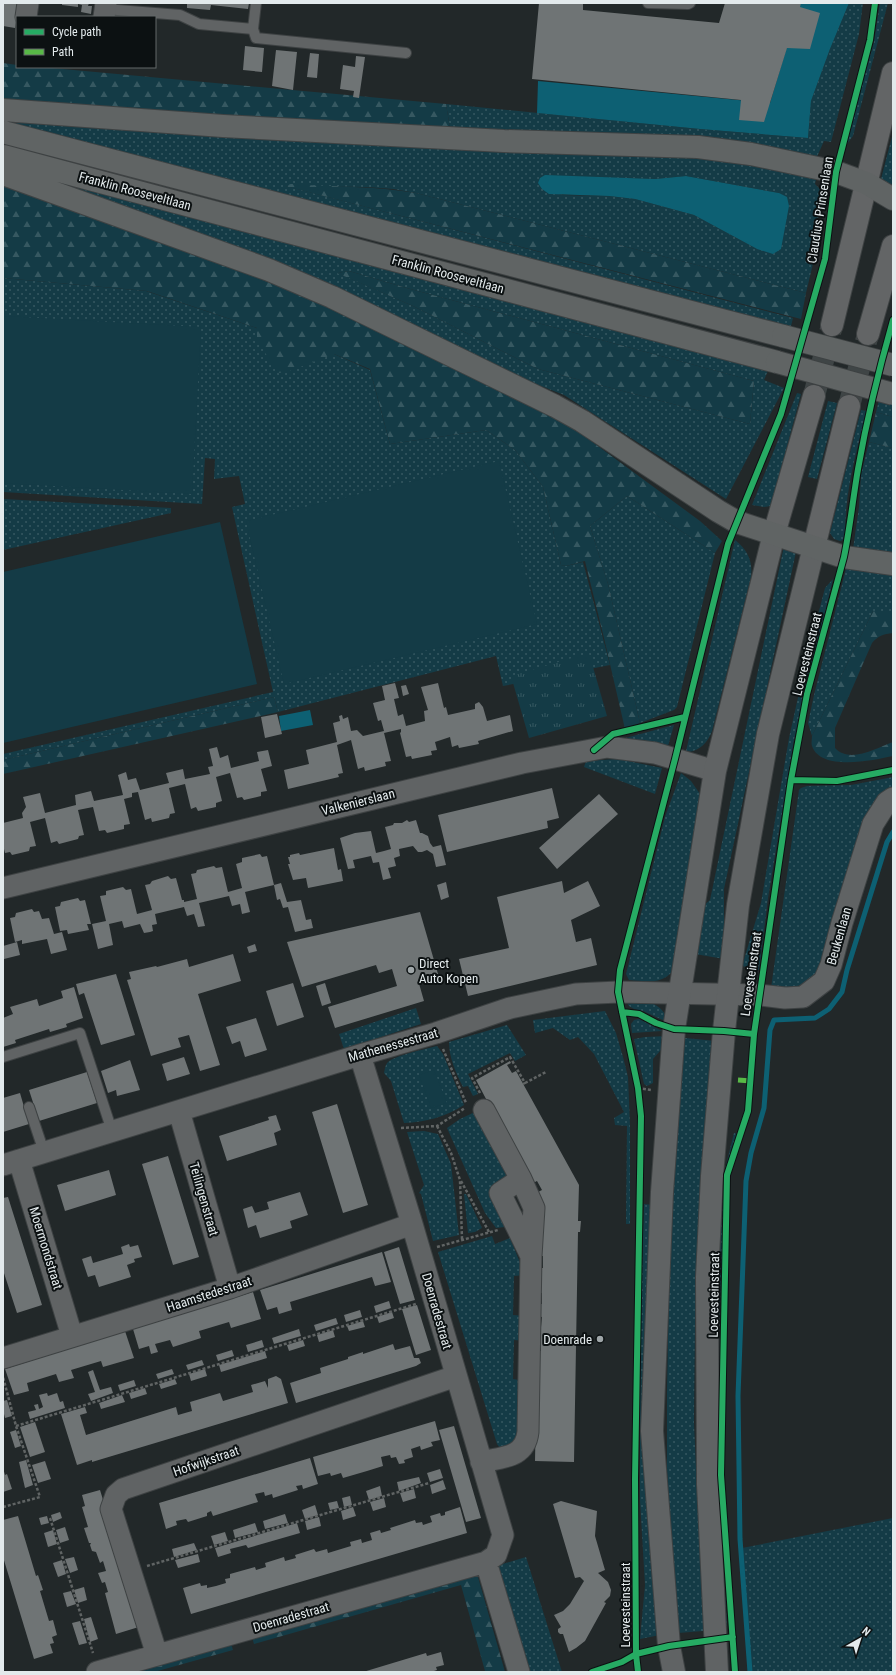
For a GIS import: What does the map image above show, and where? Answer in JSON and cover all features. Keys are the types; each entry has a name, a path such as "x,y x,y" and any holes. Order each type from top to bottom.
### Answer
{"main road":[{"path":"832,325 893,73"},
{"path":"3,110 223,126 504,141 698,147 751,154 836,172 866,183 893,199"},
{"name":"Franklin Rooseveltlaan","path":"3,132 893,365"},
{"name":"Franklin Rooseveltlaan","path":"3,156 893,394"},
{"path":"3,174 269,270 332,297 555,406 582,421 737,522 844,557 893,564"},
{"path":"868,334 893,246"},
{"path":"774,534 814,396"},
{"name":"Loevesteinstraat","path":"814,547 849,406"}],"street":[{"path":"26,16 28,3"},
{"path":"674,1672 669,1646 652,1431 662,1192 674,1029 715,771 774,534"},
{"name":"Loevesteinstraat","path":"717,1672 708,1484 707,1277 712,1176 728,995 738,905 768,734 814,547"},
{"name":"Valkenierslaan","path":"3,888 522,763 607,747 654,753 715,771"},
{"name":"Beukenlaan","path":"680,994 760,995 785,998 803,997 824,981 831,965 842,923 873,824 887,802 893,798"},
{"name":"Mathenessestraat","path":"11,1162 436,1033 510,1008 576,994 618,992 680,994"},
{"name":"Doenradestraat","path":"98,1672 486,1562 496,1555 503,1535 412,1224 360,1055"},
{"path":"481,1462 522,1450 527,1442 531,1256 534,1208 483,1104"},
{"name":"Teilingenstraat","path":"179,1111 230,1288"},
{"name":"Moermondstraat","path":"11,1162 72,1336"},
{"path":"521,1179 500,1193 531,1256"},
{"name":"Haamstedestraat","path":"3,1358 230,1288 412,1224"},
{"name":"Hofwijkstraat","path":"157,1655 111,1509 116,1495 123,1489 456,1376"},
{"path":"486,1562 519,1672"}],"lane":[{"path":"256,3 253,29 256,38 406,53"},
{"path":"648,3 690,3"},
{"path":"105,10 180,15 198,24 253,29"},
{"path":"3,1057 80,1034 112,1131"},
{"path":"29,1107 44,1152"}],"path":[{"path":"383,1129 437,1126 468,1107 436,1033"},
{"path":"483,1104 472,1078 510,1057 524,1084 546,1072"},
{"path":"637,1080 639,1095"},
{"path":"437,1126 452,1153 460,1180 489,1232"},
{"path":"460,1180 462,1239"},
{"path":"420,1252 489,1232 517,1228"},
{"path":"16,1426 434,1299"},
{"path":"3,1376 16,1426 40,1496 3,1507"},
{"path":"130,1572 429,1483"},
{"path":"50,1518 98,1672"}],"green space":[{"path":"849,3 863,3 859,34 831,142 824,141 816,159 450,128 446,104 808,138 811,101"},
{"path":"880,3 888,3 853,136 844,148 874,42"},
{"path":"3,63 16,65 16,68 52,68 446,104 450,128 3,103"},
{"path":"3,117 695,153 817,175 815,184 821,190 815,255 806,293 416,193 393,189 366,187 286,186 793,318 790,330 3,125","holes":["686,176 779,193 757,249 694,215 635,199 609,196 559,195 615,178 655,179"]},
{"path":"893,133 893,188 881,179"},
{"path":"3,181 330,304 526,402 576,430 700,521 722,541 715,553 627,496 590,526 608,584 640,723 625,729 585,561 566,566 561,565 543,487 515,450 486,430 390,444 370,369 334,354 287,372 278,373 257,340 257,328 147,291 3,278"},
{"path":"59,182 770,366 764,380 784,388 726,499 564,395 498,371 53,185","holes":["349,271 403,287 754,381 750,424 538,369 413,306 338,273"]},
{"path":"291,184 370,188 416,193 806,293 801,319 285,186"},
{"path":"349,271 403,287 754,381 750,424 538,369 413,306 337,273"},
{"path":"3,278 146,291 334,354 370,370 390,444 486,430 515,450 543,487 561,565 566,566 583,562 610,665 503,686 496,656 278,712 274,697 3,760 3,754 273,692 232,507 245,504 239,476 214,479 215,459 205,458 202,504 3,492"},
{"path":"3,316 201,327 192,494 3,483"},
{"path":"797,393 801,394 771,506 764,507 752,505"},
{"path":"880,396 893,400 893,417 876,412"},
{"path":"828,401 837,403 817,479 808,477"},
{"path":"861,410 867,411 855,456 849,487 845,518 845,534 843,540 840,541 834,539 830,533"},
{"path":"876,412 893,417 893,448 869,442"},
{"path":"869,442 893,448 893,555 853,549 859,507 861,475"},
{"path":"499,461 537,624 284,684 246,521"},
{"path":"627,496 715,553 677,707 674,710 640,723 608,584 590,526"},
{"path":"3,499 171,508 171,513 3,550"},
{"path":"220,522 257,684 3,743 3,572"},
{"path":"735,540 740,544 749,557 751,577 712,731 708,739 700,748 688,752 686,751"},
{"path":"784,546 797,547 724,889 726,955 724,959 695,954 701,908 710,900"},
{"path":"855,566 893,571 893,611 873,611 812,736 808,723 814,695 846,569"},
{"path":"833,579 794,740 768,898 759,970 742,966 761,903 789,738 807,657 825,588"},
{"path":"873,611 893,611 893,633 881,636 872,643 835,728 835,748 841,753 855,755 871,751 893,742 893,756 874,760 849,762 837,762 826,759 817,754 812,746 812,736"},
{"path":"589,653 607,716 529,738 511,676"},
{"path":"274,697 278,712 3,774 3,760"},
{"path":"674,725 668,746 614,741"},
{"path":"618,759 662,768 655,794 584,767 586,761"},
{"path":"681,773 691,781 700,794 672,972 657,981 629,980 626,974 665,817"},
{"path":"893,777 893,791 818,972 802,985 786,988 771,988 799,790 807,786 851,785"},
{"path":"626,1001 638,1001 655,1005 664,1012 667,1018 665,1021 643,1011 634,1009 629,1006"},
{"path":"416,1008 421,1024 344,1049 339,1034"},
{"path":"605,1011 616,1033 628,1077 630,1125 630,1224 626,1224 627,1126 615,1125 614,1118 624,1112 594,1054 578,1037 570,1040 553,1028 535,1033 533,1020"},
{"path":"639,1019 662,1031 632,1033 631,1024 634,1020"},
{"path":"507,1025 526,1055 515,1061 510,1053 468,1074 478,1094 473,1096 468,1086 463,1087 453,1065 449,1042"},
{"path":"667,1036 667,1043 653,1059 653,1083 647,1086 644,1084 634,1039"},
{"path":"685,1038 716,1041 703,1164 695,1323 694,1423 698,1511 706,1572 703,1631 678,1633 667,1468 667,1392 669,1286 675,1144"},
{"path":"437,1046 443,1054 464,1105 450,1113 435,1118 404,1123 391,1081 384,1073 386,1066 388,1062 397,1057"},
{"path":"434,1070 447,1103 431,1108 419,1075"},
{"path":"475,1112 516,1176 505,1227 496,1228 485,1213 447,1128 460,1119"},
{"path":"424,1131 438,1134 451,1164 459,1235 433,1241 421,1194 419,1193 424,1185 407,1132"},
{"path":"734,1133 739,1134 726,1175 719,1325 720,1513 727,1626 722,1627 716,1326 724,1173"},
{"path":"464,1194 466,1194 482,1228 475,1232 468,1233"},
{"path":"644,1204 653,1205 660,1635 640,1639 645,1585 640,1500 640,1341"},
{"path":"492,1236 495,1244 510,1238 525,1275 514,1276 513,1315 525,1316 526,1341 514,1340 513,1379 525,1381 520,1443 500,1448 497,1444 438,1252"},
{"path":"893,1518 893,1672 748,1672 742,1548"},
{"path":"526,1557 562,1672 530,1672 496,1566"},
{"path":"476,1570 505,1672 481,1672 485,1671 461,1585 254,1644 251,1634"},
{"path":"230,1640 233,1650 154,1672 116,1672"}],"shaded area":[{"path":"800,3 849,3 811,101 808,138 537,113 538,81 770,103"},
{"path":"545,175 655,179 686,176 779,193 787,197 789,206 781,249 773,254 757,249 694,215 635,199 609,196 549,194 542,189 538,183 540,178"},
{"path":"310,710 313,725 281,731 279,716"}],"building":[{"path":"3,3 18,3 15,28 3,26"},
{"path":"62,3 89,3 88,6 92,6 91,14 81,12 82,5 78,4 78,7 62,5"},
{"path":"187,3 249,3 248,9 211,5 210,10 187,8"},
{"path":"539,3 583,3 583,10 719,23 725,3 801,3 800,7 820,13 810,49 787,48 764,122 739,120 741,100 532,79"},
{"path":"245,46 264,48 262,72 243,70"},
{"path":"276,50 297,52 293,90 272,86"},
{"path":"310,53 319,54 317,78 307,77"},
{"path":"356,56 365,57 359,98 353,97 354,91 340,89 343,65 355,67"},
{"path":"395,683 399,698 394,699 398,716 403,714 406,726 425,721 424,711 428,710 421,687 438,683 444,708 446,707 448,715 475,709 475,704 479,702 483,707 487,721 510,715 513,731 478,741 479,744 459,748 458,745 452,747 450,737 435,742 437,750 431,751 432,755 412,759 411,756 406,757 400,733 401,729 384,733 391,761 385,762 386,766 365,771 364,767 358,769 351,740 337,745 343,773 338,774 339,777 288,789 284,770 309,764 306,750 337,742 333,723 340,721 339,716 342,715 343,719 348,717 351,731 357,730 363,736 384,731 381,720 378,721 373,703 385,700 382,686"},
{"path":"406,685 409,694 403,696 401,686"},
{"path":"277,714 282,734 265,738 261,717"},
{"path":"217,747 220,758 228,755 231,768 259,761 257,752 268,750 272,766 261,769 267,791 261,792 261,796 244,800 242,797 237,798 230,773 216,777 222,801 216,803 216,807 198,811 196,807 191,809 185,784 169,788 175,813 170,814 169,818 152,822 151,818 145,820 138,792 132,793 132,797 124,799 130,824 124,825 124,829 107,833 105,830 99,831 93,807 78,810 84,835 79,836 78,839 59,844 57,841 51,843 45,818 30,822 36,846 30,847 29,851 12,855 10,852 5,853 3,845 3,823 23,818 22,813 26,807 23,797 40,793 45,813 76,805 75,795 91,791 94,801 123,795 118,775 126,772 128,780 136,778 140,790 169,783 166,773 183,769 185,779 210,774 208,767 213,766 209,749"},
{"path":"552,788 559,818 547,821 548,828 447,852 438,815"},
{"path":"599,794 618,814 557,869 539,848"},
{"path":"407,820 409,822 416,820 420,833 428,836 433,847 441,845 446,865 436,867 433,854 427,850 418,852 413,846 399,849 400,856 394,858 396,866 388,868 391,878 383,880 379,862 373,863 371,856 353,860 355,868 348,869 340,838 355,833 371,831 376,853 384,851 391,849 385,827 393,825 394,823 402,823"},
{"path":"334,848 338,870 341,869 343,881 308,888 306,878 293,880 288,864 290,864 288,857 290,857 290,855 299,853 300,855"},
{"path":"260,854 262,857 267,856 274,885 245,892 250,912 242,914 240,904 232,906 229,896 199,903 205,926 198,927 194,914 187,916 184,907 155,914 157,924 152,925 153,931 150,932 144,933 140,924 124,928 122,921 109,924 113,945 98,949 92,924 106,921 100,896 106,895 106,891 123,887 126,890 131,889 137,914 152,910 145,885 150,884 152,881 168,876 171,879 176,878 182,900 184,900 184,902 197,899 191,874 196,873 197,870 214,866 216,868 222,867 228,892 242,888 236,864 242,862 242,858"},
{"path":"562,881 564,893 588,881 600,906 571,920 576,942 591,938 597,965 468,996 459,959 509,948 497,897"},
{"path":"446,882 449,897 441,900 437,885"},
{"path":"281,883 287,902 301,900 306,920 311,919 313,928 295,932 288,907 283,908 280,899 277,900 274,885"},
{"path":"78,898 80,901 85,900 91,924 87,924 89,930 68,934 67,930 60,931 55,907 60,906 61,902"},
{"path":"32,909 34,912 39,911 42,919 49,918 54,934 62,932 67,950 51,954 47,939 22,944 22,940 15,942 10,918 15,917 16,913"},
{"path":"420,912 438,974 418,980 424,1001 335,1028 328,1007 397,986 392,969 379,973 376,965 302,987 287,942"},
{"path":"17,942 20,955 4,959 3,946"},
{"path":"255,944 257,951 249,953 247,947"},
{"path":"233,954 241,981 198,994 220,1065 200,1071 189,1035 178,1038 181,1047 151,1056 127,980 131,979 129,972 157,967 187,959 189,967"},
{"path":"116,974 135,1035 101,1045 84,993 79,995 76,984"},
{"path":"293,983 304,1017 277,1026 266,991"},
{"path":"325,983 331,1003 322,1006 316,986"},
{"path":"74,987 83,1018 66,1024 67,1027 50,1032 49,1029 15,1040 16,1043 3,1047 3,1018 13,1014 10,1007 37,999 39,1006 63,998 61,991"},
{"path":"256,1018 267,1050 245,1057 240,1041 232,1044 226,1027"},
{"path":"184,1057 190,1074 167,1081 162,1064"},
{"path":"130,1060 140,1090 117,1096 116,1090 108,1093 101,1071"},
{"path":"510,1061 511,1063 507,1065 512,1073 516,1071 579,1185 578,1221 581,1221 580,1232 578,1232 574,1462 535,1461 537,1351 541,1351 541,1340 537,1340 537,1327 541,1327 542,1317 535,1316 538,1304 542,1304 542,1293 538,1293 539,1268 543,1268 543,1256 539,1256 540,1196 538,1192 542,1190 537,1181 531,1184 476,1080"},
{"path":"87,1072 97,1103 39,1121 29,1090"},
{"path":"20,1093 29,1124 3,1132 3,1098"},
{"path":"337,1104 368,1205 343,1213 312,1112"},
{"path":"276,1115 281,1130 274,1133 277,1145 227,1161 219,1136 269,1120 268,1117"},
{"path":"168,1156 199,1257 173,1265 142,1164"},
{"path":"109,1170 116,1195 65,1211 57,1185"},
{"path":"300,1192 308,1215 290,1221 292,1228 260,1238 256,1225 248,1228 243,1209 252,1206 255,1213 269,1209 267,1202"},
{"path":"8,1197 42,1305 17,1313 3,1270 3,1198"},
{"path":"129,1244 130,1247 138,1245 142,1257 134,1259 135,1262 127,1265 131,1277 99,1287 95,1275 88,1277 82,1259 91,1256 93,1263 123,1254 121,1247"},
{"path":"399,1247 415,1300 400,1304 384,1252"},
{"path":"382,1252 391,1282 375,1286 372,1277 290,1302 292,1310 279,1314 277,1307 267,1310 260,1290"},
{"path":"253,1292 261,1319 231,1328 229,1322 199,1331 201,1338 173,1347 170,1340 155,1344 158,1352 151,1354 149,1346 139,1349 133,1329"},
{"path":"389,1301 391,1308 376,1313 374,1306"},
{"path":"417,1305 431,1350 416,1355 402,1309"},
{"path":"360,1310 362,1317 346,1322 344,1315"},
{"path":"392,1312 394,1318 379,1323 377,1317"},
{"path":"336,1318 338,1324 316,1331 314,1325"},
{"path":"363,1321 365,1327 349,1331 347,1326"},
{"path":"299,1329 301,1336 274,1344 272,1338"},
{"path":"333,1330 335,1337 319,1342 317,1335"},
{"path":"125,1331 134,1358 103,1367 101,1361 71,1370 74,1378 59,1382 56,1374 27,1383 29,1391 14,1395 5,1369"},
{"path":"262,1340 264,1347 248,1352 246,1345"},
{"path":"303,1340 305,1346 289,1351 287,1345"},
{"path":"393,1344 395,1350 410,1346 414,1358 419,1358 421,1363 416,1366 296,1403 290,1383 321,1373 320,1368 348,1359 348,1357 363,1352 363,1354"},
{"path":"232,1350 234,1356 218,1361 216,1355"},
{"path":"265,1351 267,1358 221,1372 219,1365"},
{"path":"202,1360 204,1365 188,1370 186,1365"},
{"path":"172,1369 174,1374 158,1379 156,1374"},
{"path":"205,1369 207,1376 191,1381 189,1374"},
{"path":"93,1370 100,1390 111,1387 113,1393 91,1401 88,1394 95,1392 88,1372"},
{"path":"276,1376 281,1379 288,1403 92,1462 92,1460 77,1465 61,1414 85,1407 87,1413 80,1415 86,1435 176,1407 178,1415 192,1411 190,1402 220,1393 223,1401 253,1392 251,1385 265,1381 268,1388 268,1379"},
{"path":"175,1379 177,1384 161,1389 159,1384"},
{"path":"134,1380 136,1386 120,1391 118,1385"},
{"path":"145,1388 147,1394 131,1399 129,1393"},
{"path":"47,1393 48,1396 57,1393 60,1402 63,1401 65,1408 30,1419 28,1412 36,1410 34,1405 38,1404 39,1409 43,1407 39,1395"},
{"path":"122,1395 125,1402 101,1409 99,1403"},
{"path":"7,1400 12,1416 5,1418 3,1401"},
{"path":"435,1421 440,1440 431,1442 433,1446 421,1450 420,1446 411,1449 413,1457 404,1460 405,1463 399,1464 396,1457 391,1458 390,1455 381,1457 383,1466 343,1478 341,1473 331,1476 330,1473 318,1476 313,1457"},
{"path":"35,1422 45,1452 30,1457 20,1427"},
{"path":"454,1426 481,1518 466,1522 439,1430"},
{"path":"16,1430 21,1446 15,1448 10,1432"},
{"path":"310,1458 318,1484 303,1489 302,1485 296,1486 298,1490 273,1498 272,1494 265,1496 264,1492 255,1494 258,1502 213,1516 211,1511 207,1513 207,1516 188,1522 186,1519 176,1521 177,1525 166,1529 159,1503"},
{"path":"26,1460 33,1485 25,1488 19,1462"},
{"path":"45,1461 51,1479 38,1483 32,1465"},
{"path":"3,1468 5,1475 7,1474 12,1489 3,1492"},
{"path":"440,1469 443,1478 430,1482 427,1473"},
{"path":"419,1477 421,1483 399,1491 397,1482"},
{"path":"443,1480 446,1489 432,1494 430,1485"},
{"path":"380,1486 382,1496 369,1500 366,1491"},
{"path":"414,1489 416,1498 403,1502 400,1493"},
{"path":"100,1490 142,1626 116,1634 105,1593 108,1592 105,1582 102,1583 98,1573 106,1571 103,1561 100,1563 96,1552 92,1551 90,1545 91,1543 89,1543 84,1528 88,1527 82,1507 85,1506 82,1495"},
{"path":"350,1496 352,1505 344,1507 342,1498"},
{"path":"384,1498 386,1507 373,1511 370,1502"},
{"path":"337,1501 339,1508 330,1510 328,1503"},
{"path":"561,1501 597,1511 595,1536 605,1570 598,1573 608,1582 611,1590 610,1596 604,1602 606,1603 585,1641 569,1652 563,1634 558,1632 558,1629 561,1627 554,1615 563,1611 570,1604 584,1581 580,1577 575,1578 553,1504"},
{"path":"315,1505 318,1515 305,1519 302,1510"},
{"path":"353,1507 356,1516 343,1520 341,1511"},
{"path":"460,1507 467,1533 191,1614 183,1588 200,1583 201,1586 207,1585 207,1588 216,1586 226,1583 225,1579 230,1578 230,1574 255,1567 256,1570 266,1567 265,1563 284,1557 285,1561 296,1558 295,1555 314,1549 316,1552 327,1549 328,1553 351,1546 350,1542 361,1539 362,1543 372,1540 370,1533 380,1530 381,1533 391,1530 390,1528 415,1520 416,1523 422,1522 423,1525 432,1522 430,1516 440,1513 441,1516 445,1515 445,1512"},
{"path":"60,1512 62,1518 53,1522 51,1515"},
{"path":"285,1514 288,1523 265,1529 263,1521"},
{"path":"18,1516 36,1576 38,1575 43,1590 40,1591 49,1621 53,1620 57,1635 52,1637 54,1643 50,1644 53,1653 34,1659 3,1557 3,1520"},
{"path":"47,1516 49,1523 41,1525 39,1518"},
{"path":"319,1517 321,1526 307,1530 305,1521"},
{"path":"255,1523 258,1532 235,1538 233,1530"},
{"path":"297,1523 300,1533 248,1548 246,1545 230,1549 231,1553 218,1557 215,1548"},
{"path":"65,1527 69,1540 60,1543 56,1530"},
{"path":"53,1530 57,1544 48,1547 44,1533"},
{"path":"225,1532 228,1541 214,1545 211,1536"},
{"path":"194,1543 197,1550 174,1557 172,1549"},
{"path":"198,1554 200,1562 178,1568 175,1560"},
{"path":"74,1557 78,1570 70,1573 65,1559"},
{"path":"62,1560 66,1574 58,1577 53,1563"},
{"path":"84,1587 87,1600 78,1603 74,1590"},
{"path":"71,1591 76,1604 67,1607 63,1593"},
{"path":"91,1617 98,1639 90,1642 84,1619"},
{"path":"80,1621 87,1643 79,1645 72,1623"},
{"path":"441,1652 444,1665 436,1667 437,1670 431,1672 363,1672 426,1653 427,1656"}],"waterway":[{"path":"750,1672 740,1539 738,1396 746,1181 751,1153 764,1108 770,1030 774,1020 815,1018 829,1009 842,992 847,970 887,842 893,832"}],"tunnel":[{"path":"814,396 832,325"},
{"path":"849,406 868,334"}],"marked path":[{"path":"738,1080 751,1081"}],"cycle path":[{"name":"Claudius Prinsenlaan","path":"638,1672 636,1654 635,1479 641,1116 638,1088 618,992 620,970 675,759 728,544 781,414 825,259 836,172 870,40 875,3"},
{"path":"735,1672 721,1475 727,1175 748,1111 754,1034 791,780 807,694 844,557 865,431 893,320"},
{"path":"594,750 613,734 685,717"},
{"path":"791,780 837,781 893,770"},
{"path":"622,1012 639,1014 656,1023 674,1029 754,1034"},
{"path":"592,1672 622,1662 636,1654 669,1646 733,1637"}],"place":[{"name":"Direct Auto Kopen","path":"411,970"},
{"name":"Doenrade","path":"600,1339"}]}
